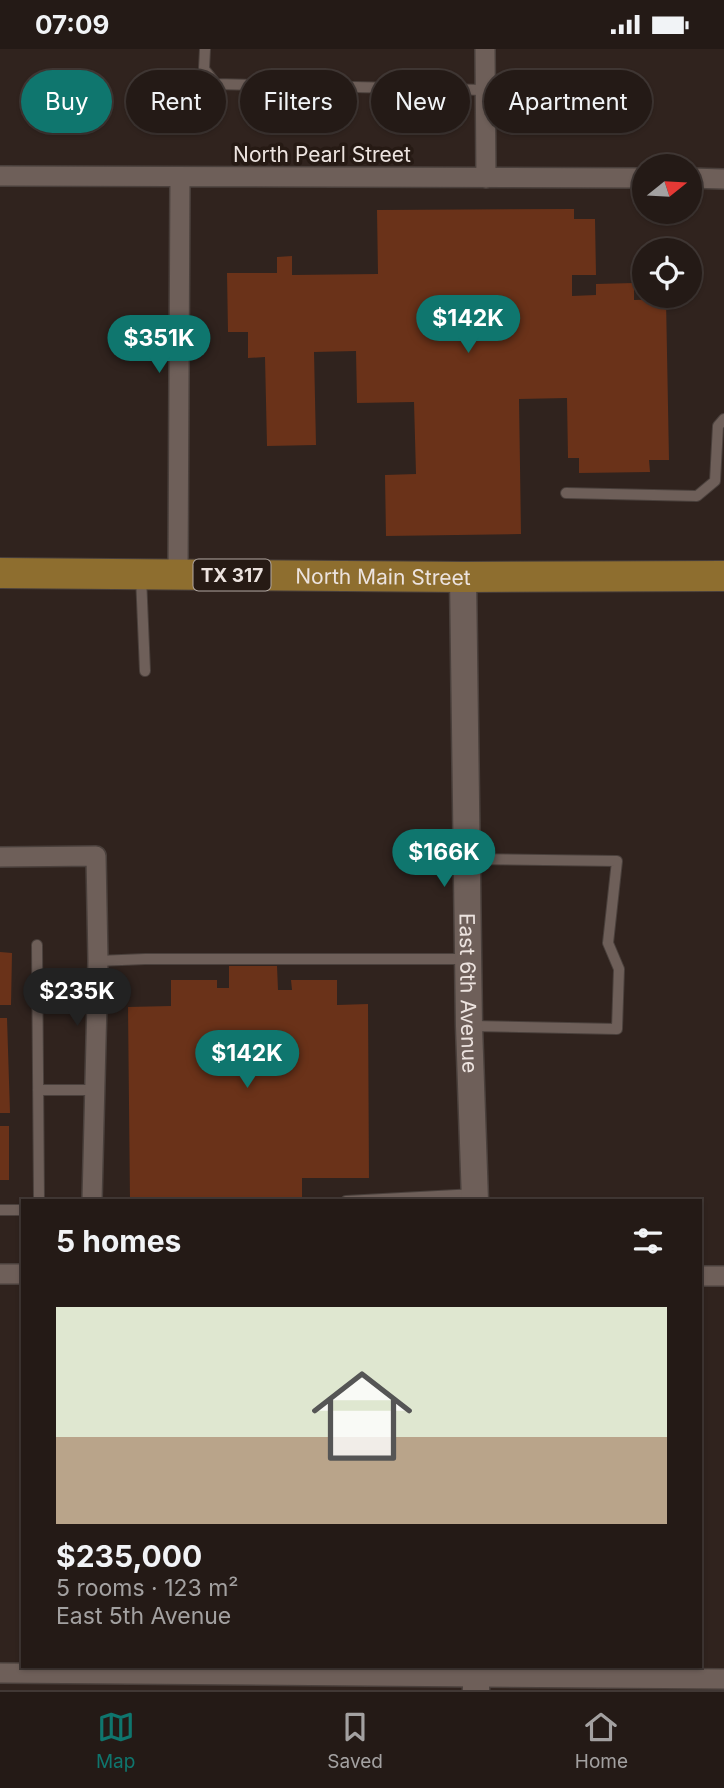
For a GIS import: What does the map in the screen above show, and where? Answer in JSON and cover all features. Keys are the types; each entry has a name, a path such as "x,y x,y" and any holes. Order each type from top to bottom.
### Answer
{"main road":[{"name":"North Main Street","path":"0,573 724,576"},
{"name":"East 6th Avenue","path":"463,577 469,1026 475,1197"}],"street":[{"path":"485,49 485,70"},
{"path":"485,133 486,178"},
{"name":"North Pearl Street","path":"0,176 632,178"},
{"path":"178,574 180,177"},
{"path":"702,179 724,179"},
{"path":"0,857 96,856 98,961 92,1199"},
{"path":"0,1274 21,1274"},
{"path":"702,1276 724,1276"},
{"path":"0,1673 88,1677 724,1679"}],"lane":[{"path":"205,49 204,69 216,83 484,90"},
{"path":"566,493 697,496 715,481 718,426 724,419"},
{"path":"141,574 145,671"},
{"path":"468,859 617,862 608,943 618,969 617,1029 469,1026"},
{"path":"37,945 39,1199"},
{"path":"98,961 468,959"},
{"path":"38,1090 96,1090"},
{"path":"410,1199 475,1197"},
{"path":"0,1210 21,1210"}],"building":[{"path":"574,209 574,219 595,219 596,275 572,275 572,296 596,295 596,284 632,283 632,308 666,308 669,460 649,460 650,472 579,473 579,458 568,458 567,398 519,399 521,534 386,536 385,475 416,474 414,402 357,403 356,351 314,352 316,445 267,446 265,357 248,358 248,332 228,332 227,273 277,273 277,257 292,256 292,275 378,274 377,210"},
{"path":"0,952 12,953 11,1005 0,1005"},
{"path":"229,966 277,966 278,990 292,990 291,980 337,980 337,1005 368,1004 369,1178 302,1178 302,1199 130,1199 128,1007 171,1006 171,980 217,980 217,988 229,988"},
{"path":"0,1018 7,1018 10,1113 0,1113"},
{"path":"0,1126 9,1126 9,1180 0,1180"}]}
